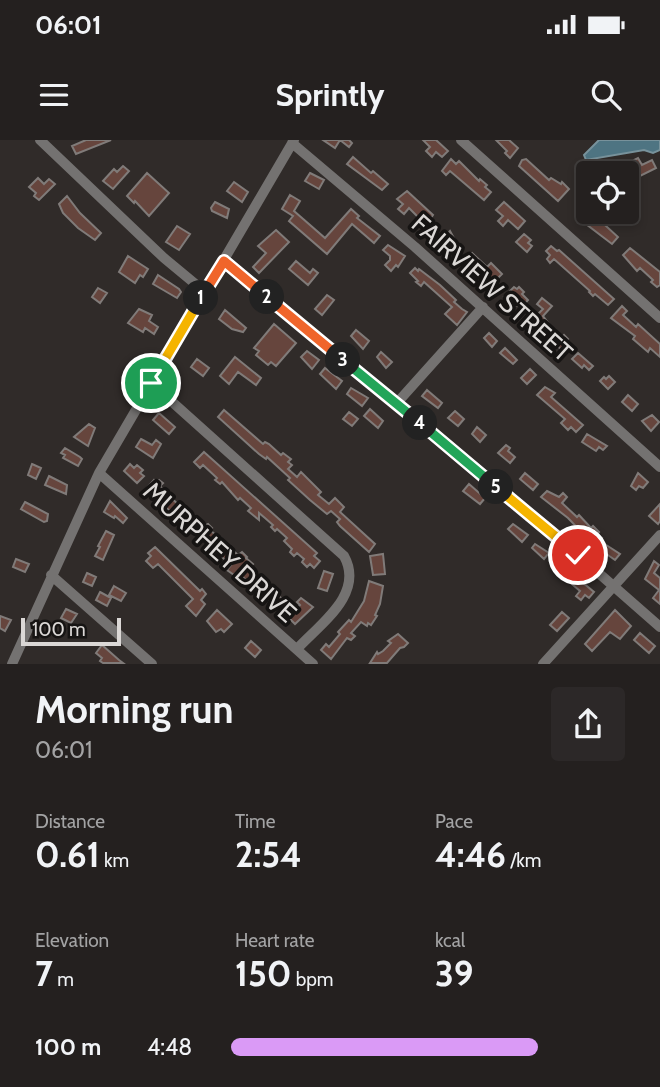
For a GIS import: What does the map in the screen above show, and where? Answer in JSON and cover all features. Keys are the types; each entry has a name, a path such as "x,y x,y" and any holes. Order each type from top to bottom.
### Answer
{"street":[{"path":"40,140 205,292"},
{"path":"461,140 660,318"},
{"path":"12,663 99,473 293,142"},
{"name":"FAIRVIEW STREET","path":"293,142 660,467"},
{"path":"224,261 660,627"},
{"path":"396,404 482,307"},
{"path":"151,383 344,556 350,574 348,592 297,649"},
{"name":"MURPHEY DRIVE","path":"99,473 313,663"},
{"path":"543,663 660,535"},
{"path":"51,575 152,663"}],"water":[{"path":"599,140 660,140 660,150 653,153 644,150 586,160 584,155"}],"building":[{"path":"86,140 111,140 76,154 72,146"},
{"path":"323,140 340,140 335,148"},
{"path":"340,140 349,140 352,143 349,147"},
{"path":"423,140 436,140 448,151 442,157 436,152 432,157 426,151 430,147"},
{"path":"496,140 509,140 518,148 510,158"},
{"path":"353,157 388,184 382,190 347,164"},
{"path":"638,158 642,165 652,160 656,168 639,176 639,161 632,161"},
{"path":"451,159 456,164 459,161 479,181 480,179 487,185 485,187 491,192 484,200 450,171 446,175 442,171"},
{"path":"526,159 549,180 551,178 561,184 562,182 569,189 558,201 519,166 522,160"},
{"path":"123,166 129,171 113,189 103,181 114,169 117,172"},
{"path":"147,173 169,193 149,216 127,196"},
{"path":"310,173 324,180 319,189 305,181"},
{"path":"38,178 44,184 49,179 55,184 39,200 29,187"},
{"path":"234,182 248,192 242,202 227,191"},
{"path":"407,191 433,215 429,225 409,208 404,214 398,209 403,204 397,199"},
{"path":"290,195 300,201 294,211 325,238 351,209 359,216 357,218 380,236 374,243 352,224 327,254 289,221 293,216 282,209"},
{"path":"67,196 101,233 95,240 63,213 59,204"},
{"path":"215,202 229,209 227,218 212,211"},
{"path":"504,202 525,221 518,229 508,220 503,226 498,221 503,216 496,210"},
{"path":"586,224 604,224 618,237 612,244"},
{"path":"177,226 190,234 179,250 166,242"},
{"path":"276,230 289,242 259,273 253,267 266,253 258,246"},
{"path":"450,231 455,240 447,247 441,241"},
{"path":"524,234 531,240 528,243 532,246 527,252 516,242"},
{"path":"388,245 405,256 398,267 396,265 391,271 385,265 390,256 383,250"},
{"path":"551,246 614,299 608,305 595,294 593,296 554,259 550,263 547,259 550,255 546,251"},
{"path":"630,248 660,272 660,285 657,287 651,282 653,280 640,268 637,271 623,255"},
{"path":"472,253 487,267 491,263 502,274 494,282 464,258"},
{"path":"128,256 148,269 135,283 119,272"},
{"path":"296,261 310,273 313,269 318,273 308,285 289,269"},
{"path":"415,268 440,285 456,300 454,302 467,312 457,325 445,314 452,307 424,282 421,286 416,282 418,281 410,273"},
{"path":"158,275 179,289 181,292 177,298 153,284"},
{"path":"514,287 519,287 528,300 522,307 513,305 504,297"},
{"path":"98,288 107,293 100,303 92,297"},
{"path":"327,295 334,300 322,315 315,309"},
{"path":"542,298 552,306 543,316 549,324 541,332 533,319 543,309 537,304"},
{"path":"622,306 627,311 623,315 636,327 638,324 660,344 660,357 650,348 648,352 633,339 635,336 611,318"},
{"path":"139,309 152,315 149,321 158,327 154,334 145,328 143,332 128,323"},
{"path":"225,310 246,328 243,332 232,329 219,319"},
{"path":"274,324 296,343 276,366 271,362 268,365 256,355 259,351 254,348"},
{"path":"356,330 369,341 363,349 351,336"},
{"path":"489,333 497,341 492,347 484,338"},
{"path":"557,334 568,339 565,342 569,345 563,351 551,340"},
{"path":"505,348 517,360 513,364 500,353"},
{"path":"307,351 319,360 312,369 301,357"},
{"path":"381,352 392,362 386,368 377,357"},
{"path":"578,353 593,366 589,370 584,365 582,368 572,359"},
{"path":"235,357 261,378 256,385 238,372 229,384 220,376"},
{"path":"197,359 209,368 203,376 191,367"},
{"path":"325,368 342,381 336,389 320,374"},
{"path":"530,369 536,375 527,384 521,378"},
{"path":"609,376 615,382 608,389 600,381"},
{"path":"545,387 555,393 551,397 583,425 576,432 571,427 568,430 561,423 565,419 537,395"},
{"path":"351,388 368,398 362,406 347,394"},
{"path":"427,390 442,403 438,408 422,396"},
{"path":"628,395 638,404 632,411 622,402"},
{"path":"370,409 383,421 378,428 364,416"},
{"path":"224,410 263,444 269,444 281,455 283,453 291,459 288,462 292,465 288,469 297,477 301,472 321,492 318,495 329,504 335,498 344,507 340,512 375,544 369,552 340,526 337,522 340,519 331,511 327,514 310,500 267,457 266,459 259,454 218,417"},
{"path":"455,411 464,419 458,426 448,418"},
{"path":"349,412 358,419 352,426 343,419"},
{"path":"159,413 175,427 169,434 153,420"},
{"path":"652,415 659,422 651,431 642,421"},
{"path":"89,424 95,428 88,446 74,437"},
{"path":"477,427 486,435 480,442 472,434"},
{"path":"587,434 607,446 603,450 599,447 596,451 582,442"},
{"path":"141,439 152,445 156,440 161,444 153,458 136,447"},
{"path":"506,445 515,457 510,463 498,453"},
{"path":"65,448 82,459 78,466 63,458 65,455 61,453"},
{"path":"204,452 317,553 314,556 320,561 314,568 310,564 307,567 302,562 304,559 297,553 294,556 290,552 292,549 284,541 287,538 277,529 275,531 271,527 273,525 259,513 259,520 248,511 251,508 240,498 238,500 222,482 220,484 215,480 217,478 203,465 200,468 194,462"},
{"path":"32,464 41,468 36,479 28,475"},
{"path":"130,464 143,470 140,473 144,476 137,483 124,471"},
{"path":"525,473 538,484 533,490 520,479"},
{"path":"638,473 648,482 643,488 639,486 636,490 631,486"},
{"path":"49,476 67,485 66,494 45,485"},
{"path":"154,480 163,483 160,486 165,492 202,527 208,524 217,536 214,539 227,550 229,547 238,555 242,552 253,564 249,568 284,602 278,608 237,572 234,575 227,570 231,565 162,504 164,501 155,493 152,496 145,490"},
{"path":"469,484 485,498 480,504 463,491"},
{"path":"547,491 559,497 563,493 567,497 562,503 599,532 597,534 602,538 600,541 620,554 615,560 595,546 568,518 541,497"},
{"path":"110,501 127,518 123,523 104,512"},
{"path":"25,502 48,514 47,521 44,522 21,509"},
{"path":"660,504 660,521 658,524 649,516"},
{"path":"513,524 528,535 522,542 508,529"},
{"path":"106,531 114,535 103,560 95,556"},
{"path":"535,544 549,553 544,559 532,548"},
{"path":"155,547 206,594 201,600 205,604 196,616 186,606 193,599 158,564 153,568 146,561 151,556 148,553"},
{"path":"383,554 385,574 373,575 370,556"},
{"path":"16,559 29,564 25,572 13,567"},
{"path":"654,561 659,565 654,573 660,578 660,604 653,598 659,590 645,579"},
{"path":"565,568 594,592 589,598 585,595 581,600 576,596 580,591 560,574"},
{"path":"324,571 333,574 327,591 318,588"},
{"path":"87,573 96,577 92,586 83,582"},
{"path":"369,581 383,586 375,615 377,616 371,625 368,623 367,626 361,622 351,633 355,636 351,640 347,638 331,659 321,650 326,644 329,647 340,634 338,632 349,620 351,622 364,601"},
{"path":"114,586 126,593 121,601 109,595"},
{"path":"100,592 111,598 107,606 96,600"},
{"path":"301,598 313,607 295,624 288,617 300,605 297,602"},
{"path":"66,609 77,614 71,623 61,618"},
{"path":"217,610 232,624 224,632 221,629 216,632 207,621"},
{"path":"615,610 631,626 620,639 610,632 592,651 585,644"},
{"path":"562,612 569,618 557,631 550,625"},
{"path":"0,616 11,620 5,631 0,628"},
{"path":"640,633 655,646 649,653 634,640"},
{"path":"398,634 408,643 387,663 370,663 377,652 378,654 383,651 391,643 388,641"},
{"path":"251,641 261,650 255,657 245,648"},
{"path":"102,645 123,663 100,661 102,658 96,653"}],"route":[{"path":"151,383 224,261 578,555"}]}
